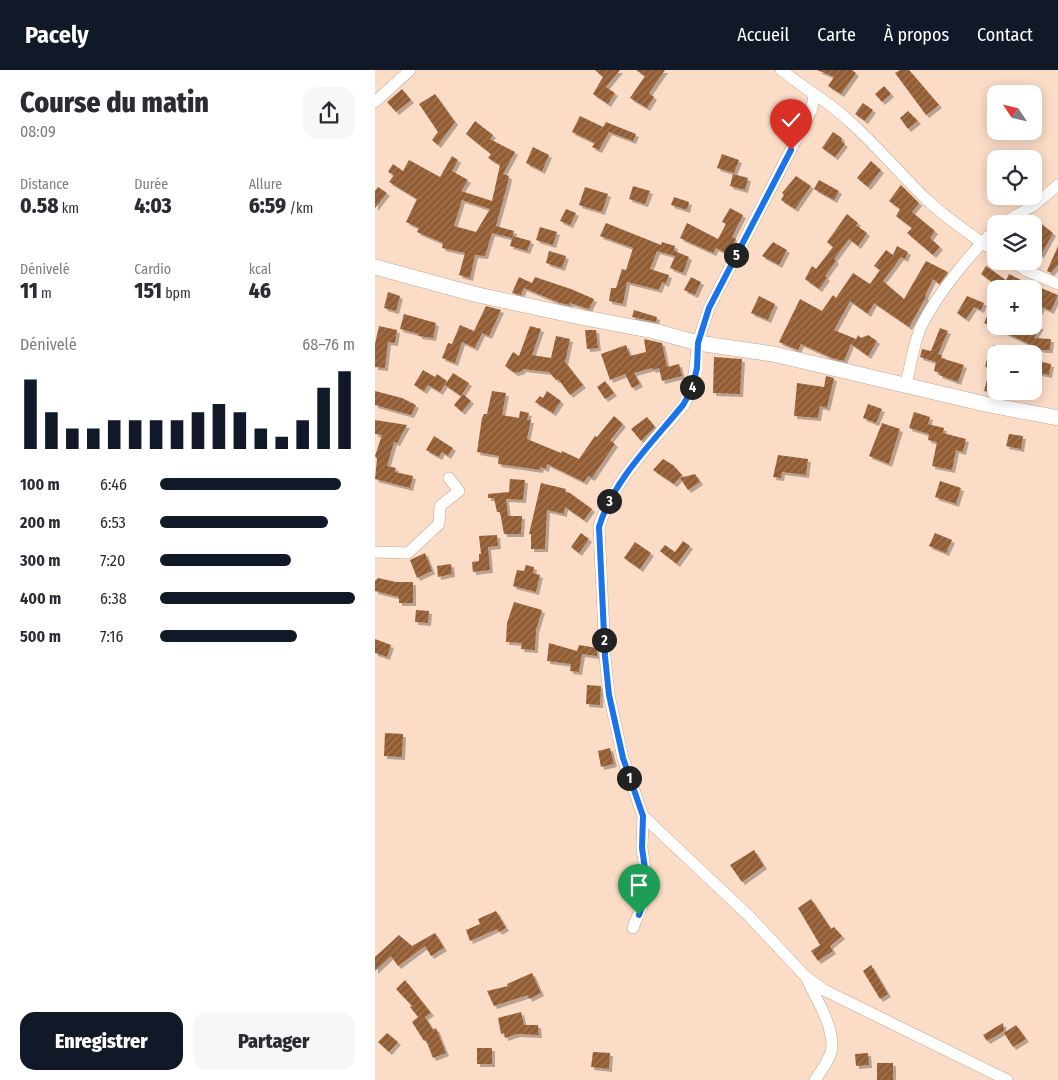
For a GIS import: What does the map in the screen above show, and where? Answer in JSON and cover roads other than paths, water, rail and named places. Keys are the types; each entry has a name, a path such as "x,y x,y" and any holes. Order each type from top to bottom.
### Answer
{"street":[{"path":"375,102 410,70"},
{"path":"781,70 832,105 867,137 927,200 987,246"},
{"path":"633,928 648,890 642,848 643,816 623,758 609,695 605,656 599,527 603,512 614,492 683,405 692,389 697,368 698,343 709,308 811,111 814,98 811,92"},
{"path":"1017,215 1034,205 1058,185"},
{"path":"906,385 921,328 959,270 987,237"},
{"path":"375,267 474,294 653,331 698,343 773,354 1058,418"},
{"path":"1025,270 1058,284"},
{"path":"375,552 408,553 439,524 440,506 459,491 449,478"},
{"path":"643,816 749,916 805,976 824,990 885,1022 1007,1080"},
{"path":"805,976 827,1022 832,1046 829,1058 815,1080"}]}
